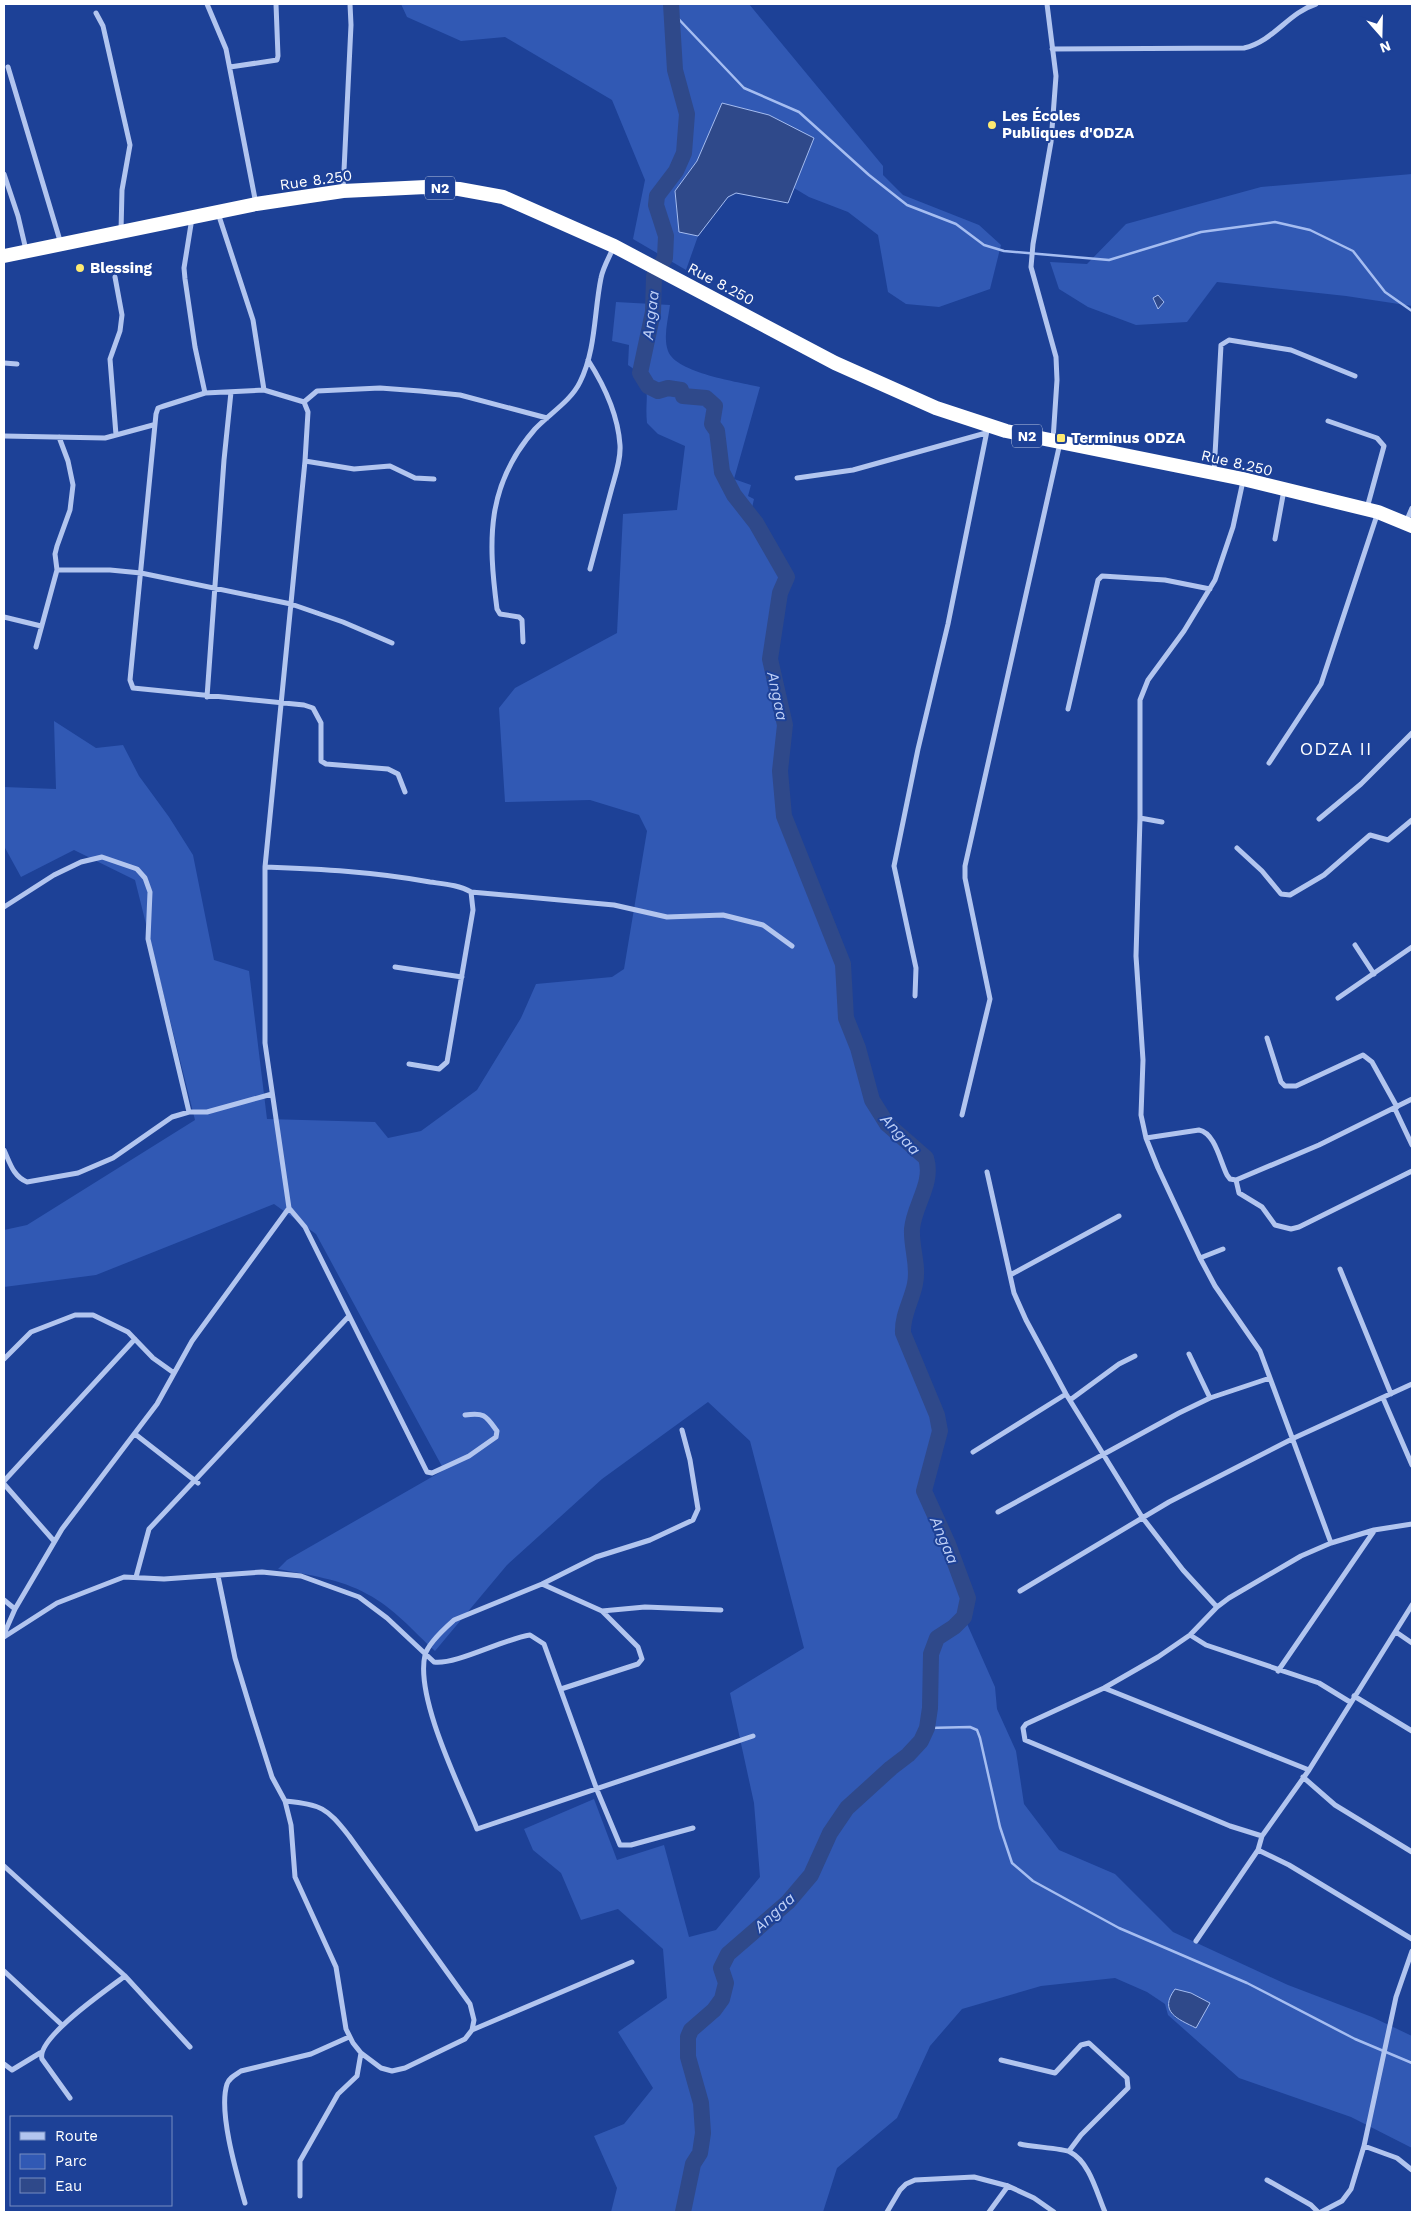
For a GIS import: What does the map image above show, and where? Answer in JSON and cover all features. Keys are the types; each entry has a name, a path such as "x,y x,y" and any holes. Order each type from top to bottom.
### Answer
{"highway":[{"name":"Rue 8.250","path":"4,256 256,204 343,191 426,188 459,189 502,197 543,213 614,246 835,362 987,429 1243,479 1372,510 1409,524"}],"street":[{"path":"207,4 224,42 256,204"},
{"path":"230,67 276,60 278,56 276,4"},
{"path":"343,191 351,25 350,4"},
{"path":"962,1115 990,999 965,878 965,866 1056,442 1056,357 1031,268 1031,256 1051,142 1056,76 1047,4"},
{"path":"1052,49 1244,48 1259,45 1310,5 1316,4"},
{"path":"96,13 103,26 130,145 122,190 121,232"},
{"path":"8,67 61,244"},
{"path":"4,174 18,216 26,251"},
{"path":"218,212 253,320 264,390"},
{"path":"192,217 184,268 195,347 205,393"},
{"path":"523,642 522,620 518,617 500,614 497,609 492,564 494,506 516,456 536,429 580,383 588,360 602,276 614,246"},
{"path":"115,277 122,315 120,331 110,359 116,434"},
{"path":"1214,474 1222,343 1229,340 1291,350 1355,376"},
{"path":"588,360 600,378 608,398 618,429 620,448 618,467 590,569"},
{"path":"4,363 17,364"},
{"path":"304,402 317,391 380,388 460,395 547,418"},
{"path":"304,402 264,390 205,393 158,408 153,425 130,680 133,688 304,705 313,708 321,723 321,761 326,764 388,770 398,774 405,792"},
{"path":"207,696 231,392"},
{"path":"304,402 308,412 305,461 265,867 265,1042 289,1208 305,1227 426,1472 432,1473 453,1464 496,1437 497,1431 485,1415 480,1413 465,1415"},
{"path":"1269,763 1321,684 1372,510 1384,446 1377,438 1328,421"},
{"path":"4,436 105,438 153,425"},
{"path":"796,478 853,470 987,429 948,624 926,714 894,866 916,968 915,996"},
{"path":"36,648 57,570 55,554 69,517 73,485 68,461 59,437"},
{"path":"305,461 354,469 390,466 415,478 434,479"},
{"path":"1243,479 1233,527 1225,553 1210,589 1141,694 1136,956 1143,1060 1141,1114 1146,1138 1200,1258 1215,1286 1260,1351 1294,1438 1331,1543"},
{"path":"1275,539 1284,490"},
{"path":"1409,524 1412,508"},
{"path":"57,570 141,573 291,604 344,622 392,643"},
{"path":"1068,709 1098,580 1102,576 1164,580 1210,589"},
{"path":"4,616 41,626"},
{"path":"1319,819 1361,784 1412,733"},
{"path":"1140,818 1162,822"},
{"path":"1238,848 1262,871 1280,894 1290,894 1324,875 1365,838 1376,835 1388,840 1412,820"},
{"path":"4,907 54,875 81,862 102,858 137,870 145,878 150,892 148,939 189,1112"},
{"path":"265,867 347,871 418,879 464,888 471,892 614,905 667,916 723,916 764,925 792,946"},
{"path":"409,1064 439,1069 447,1062 473,910 471,892"},
{"path":"1355,945 1374,974"},
{"path":"1338,998 1412,947"},
{"path":"395,967 462,977"},
{"path":"1267,1038 1284,1086 1296,1086 1363,1055 1372,1062 1396,1108 1412,1145"},
{"path":"4,1150 13,1171 19,1179 27,1182 70,1174 113,1158 172,1117 189,1112 207,1112 272,1094"},
{"path":"1146,1138 1199,1130 1206,1132 1211,1137 1230,1180 1236,1180 1319,1145 1412,1099"},
{"path":"1236,1180 1239,1193 1262,1207 1275,1225 1290,1229 1299,1227 1412,1171"},
{"path":"988,1172 1017,1303 1066,1394 1142,1517 1216,1607"},
{"path":"4,1636 15,1609 54,1541 135,1434 156,1404 192,1341 289,1208"},
{"path":"1012,1274 1119,1216"},
{"path":"1200,1258 1224,1249"},
{"path":"1340,1269 1391,1394"},
{"path":"4,1359 31,1332 75,1315 100,1316 120,1326 153,1358 174,1373"},
{"path":"136,1577 150,1529 197,1482 349,1316"},
{"path":"54,1541 4,1482 135,1339"},
{"path":"1189,1354 1210,1398"},
{"path":"1070,1400 1119,1364 1135,1356"},
{"path":"998,1512 1210,1398 1270,1378"},
{"path":"1020,1591 1142,1517 1294,1438 1412,1384"},
{"path":"973,1452 1066,1394"},
{"path":"1382,1398 1412,1465"},
{"path":"682,1430 690,1460 698,1510 697,1516 693,1520 650,1540 596,1557 542,1584 454,1620 443,1630 425,1654 424,1680 430,1712 477,1829 753,1736"},
{"path":"135,1434 197,1482"},
{"path":"1262,1836 1230,1826 1025,1740 1023,1728 1030,1722 1104,1688 1190,1635 1216,1607 1301,1556 1331,1543 1374,1530 1412,1524"},
{"path":"1278,1671 1374,1530"},
{"path":"4,1636 57,1603 124,1577 164,1579 262,1572 302,1576 359,1597 387,1618 434,1662 440,1663 530,1635 544,1644 616,1840 623,1847 694,1828"},
{"path":"218,1576 235,1658 272,1777 285,1801 291,1825 295,1877 336,1967 349,2037 361,2053 381,2068 392,2071 405,2068 465,2039 472,2030 474,2020 470,2004 332,1815 322,1807 285,1801"},
{"path":"542,1584 602,1611 638,1647 642,1659 638,1664 561,1689"},
{"path":"4,1600 15,1609"},
{"path":"1196,1941 1258,1850 1262,1836 1309,1770 1412,1605"},
{"path":"602,1611 645,1607 721,1610"},
{"path":"1396,1632 1412,1643"},
{"path":"1190,1635 1206,1644 1278,1671 1319,1683 1350,1702"},
{"path":"1104,1688 1309,1770"},
{"path":"1354,1696 1412,1731"},
{"path":"1303,1777 1335,1805 1412,1852"},
{"path":"1258,1850 1289,1865 1412,1939"},
{"path":"4,1866 125,1976 190,2047"},
{"path":"1267,2180 1320,2212 1342,2201 1351,2189 1364,2146 1396,1997 1412,1951"},
{"path":"472,2030 632,1962"},
{"path":"4,1971 62,2025"},
{"path":"4,2064 12,2070 40,2053 62,2025 125,1976"},
{"path":"245,2203 230,2149 226,2116 227,2085 232,2077 240,2071 311,2054 349,2037"},
{"path":"1001,2060 1055,2074 1081,2045 1089,2043 1127,2078 1128,2088 1081,2135 1069,2151"},
{"path":"40,2053 42,2059 70,2098"},
{"path":"300,2196 300,2161 338,2094 357,2076 361,2053"},
{"path":"1020,2144 1069,2151 1084,2166 1105,2212"},
{"path":"1364,2146 1397,2158 1412,2170"},
{"path":"887,2212 900,2190 906,2184 915,2180 974,2177 1008,2186 1034,2198 1054,2212"},
{"path":"989,2212 1008,2186"}],"green space":[{"path":"401,4 749,4 883,166 883,175 903,195 979,225 1001,245 990,289 939,307 906,304 888,292 878,235 848,212 809,197 794,188 814,138 722,103 697,161 675,191 679,231 698,236 686,270 633,239 645,180 612,100 505,37 461,41 407,17"},
{"path":"1412,174 1412,306 1346,296 1217,282 1187,322 1136,325 1088,307 1059,289 1050,262 1087,264 1126,224 1261,187"},
{"path":"616,302 670,305 666,340 668,351 673,359 695,371 760,387 734,479 751,485 748,496 754,499 751,512 787,577 780,593 770,659 785,725 780,771 784,816 843,964 846,1018 858,1048 872,1100 887,1124 926,1158 928,1167 926,1185 912,1234 916,1281 903,1319 904,1338 908,1351 929,1393 939,1420 938,1448 924,1491 948,1544 968,1598 964,1617 995,1687 997,1709 1016,1751 1024,1804 1059,1850 1115,1874 1173,1932 1288,1985 1372,2017 1412,2036 1412,2148 1351,2117 1239,2078 1168,2015 1165,2004 1147,1992 1115,1978 1041,1986 962,2009 930,2046 897,2118 837,2168 823,2212 611,2212 617,2188 594,2136 624,2124 653,2088 618,2032 667,1998 663,1949 618,1909 581,1920 561,1873 533,1850 524,1829 594,1799 617,1860 664,1845 689,1937 716,1930 760,1877 754,1803 730,1693 804,1648 750,1441 708,1402 602,1479 507,1565 435,1651 377,1599 335,1581 278,1569 287,1560 444,1470 316,1234 274,1204 96,1275 4,1287 4,1230 27,1225 195,1120 135,880 74,850 21,877 4,846 4,787 56,789 54,721 96,748 123,745 139,776 169,817 193,855 214,960 249,971 267,1119 375,1122 388,1138 421,1131 477,1090 521,1018 536,984 612,977 624,969 647,831 639,815 590,800 505,802 499,708 515,688 617,633 623,514 677,510 685,446 658,434 647,423 645,384 642,378 628,365 629,345 612,341","holes":["1209,2003 1196,2027 1174,2017"]}],"water":[{"path":"722,103 769,115 814,138 788,203 736,193 728,197 698,236 679,232 675,191 697,161"},
{"path":"1158,295 1164,302 1158,309 1153,298"},
{"path":"1175,1989 1191,1993 1210,2003 1196,2028 1177,2018 1169,2009 1170,1997"}],"waterway":[{"name":"Angaa","path":"671,4 675,70 687,114 684,153 676,171 657,196 656,205 666,236 665,258 654,276 653,312 640,373 648,386 658,391 668,388 681,390 683,396 706,398 715,406 712,424 717,431 722,472 734,495 756,523 787,577 780,593 770,659 785,725 780,771 784,816 843,964 846,1018 858,1048 872,1100 887,1124 926,1158 928,1167 926,1185 912,1229 916,1277 914,1290 904,1320 903,1333 937,1415 940,1431 924,1491 948,1544 968,1598 964,1617 954,1627 937,1638 931,1654 930,1708 927,1728 921,1741 908,1755 847,1808 830,1833 811,1875 788,1902 728,1954 721,1968 726,1983 722,1999 714,2010 691,2030 688,2037 688,2057 701,2103 703,2133 700,2153 693,2164 683,2212"},
{"path":"671,11 744,88 799,112 869,175 907,205 956,224 984,245 1004,251 1109,260 1201,232 1275,222 1310,230 1353,251 1385,292 1412,311"},
{"path":"927,1728 970,1727 977,1730 1000,1827 1012,1863 1033,1881 1119,1928 1247,1983 1355,2039 1412,2063"}],"place":[{"name":"Les Écoles Publiques d'ODZA","path":"992,125"},
{"name":"Blessing","path":"80,268"},
{"name":"Terminus ODZA","path":"1061,438"}],"district":[{"name":"ODZA II","path":"1336,749"}]}
